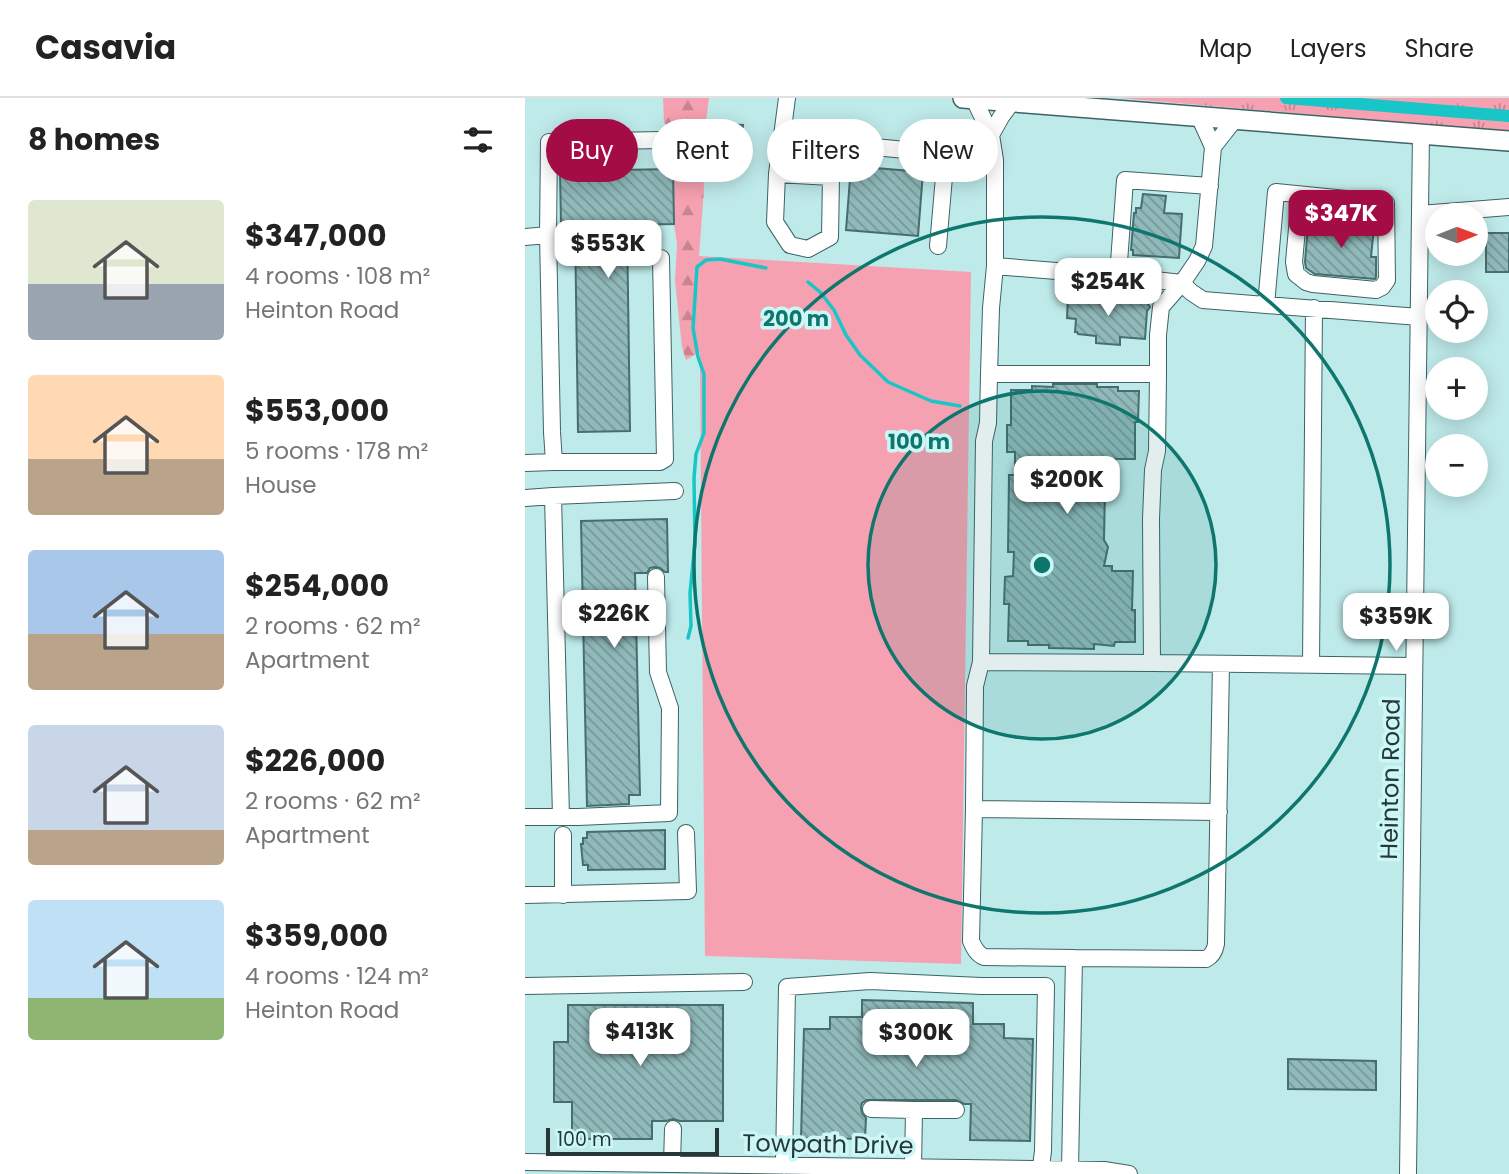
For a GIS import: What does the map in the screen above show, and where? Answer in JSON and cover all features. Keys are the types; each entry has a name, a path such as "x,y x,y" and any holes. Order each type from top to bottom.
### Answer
{"main road":[{"path":"963,98 1509,141"}],"street":[{"path":"784,119 787,98"},
{"path":"974,99 983,119"},
{"path":"998,122 1012,102"},
{"path":"1152,663 1151,519 1153,470 1157,451 1158,338 1161,307 1182,283 1197,261 1203,246 1213,147 1199,116"},
{"path":"1213,147 1235,119"},
{"name":"Heinton Road","path":"1408,1174 1421,133"},
{"path":"554,461 548,235 549,142 652,140"},
{"path":"884,148 946,154 938,246"},
{"path":"1118,276 1125,180 1210,186"},
{"path":"777,182 775,222 790,246 808,248 830,237 831,182"},
{"path":"996,182 988,424 984,441 981,662 975,686 971,941 976,951 984,957 1194,960 1210,957 1216,944 1221,664"},
{"path":"1266,304 1276,192 1386,203 1387,280 1376,290 1320,285 1306,282 1296,274 1294,268 1300,195"},
{"path":"1420,214 1509,207"},
{"path":"525,237 548,235"},
{"path":"525,463 660,462 665,459 661,258"},
{"path":"995,266 1182,283 1203,299 1419,317"},
{"path":"1311,665 1314,308"},
{"path":"989,373 1158,374"},
{"path":"525,498 675,491"},
{"path":"553,496 561,817"},
{"path":"525,817 669,813 670,708 658,672 656,577"},
{"path":"981,662 1414,666"},
{"path":"974,809 1219,812"},
{"path":"525,895 688,891 687,833"},
{"path":"563,835 563,895"},
{"path":"1070,1170 1074,958"},
{"path":"789,1169 787,987 870,981 1046,986 1044,1151 1040,1172"},
{"path":"525,986 744,982"},
{"path":"871,1109 956,1110"},
{"path":"913,1168 914,1110"},
{"path":"672,1164 673,1129"},
{"name":"Towpath Drive","path":"525,1162 672,1164 810,1170 1104,1170 1129,1174"}],"green space":[{"path":"663,98 709,98 706,119 664,119"},
{"path":"1119,98 1509,98 1509,133 1351,118"},
{"path":"673,182 704,182 699,256 700,352 686,360 682,347 675,281 677,244"},
{"path":"699,256 971,272 961,964 705,956"}],"building":[{"path":"652,169 652,182 673,182 674,224 627,225 630,431 578,432 575,225 561,225 560,182 638,182 638,170"},
{"path":"884,169 898,170 898,182 922,182 918,236 846,230 850,182 884,182"},
{"path":"1143,194 1166,196 1164,213 1182,214 1179,258 1133,255 1131,250 1134,213 1136,208 1141,208"},
{"path":"1341,215 1351,216 1352,226 1374,227 1371,257 1376,257 1375,279 1315,274 1306,268 1308,225 1338,227"},
{"path":"1488,233 1509,233 1509,272 1486,272"},
{"path":"1080,294 1140,302 1144,299 1150,307 1147,311 1145,339 1120,337 1120,345 1096,343 1096,336 1075,332 1076,319 1067,318 1068,297 1079,297"},
{"path":"1053,384 1097,384 1097,387 1118,387 1118,391 1139,391 1138,422 1135,422 1135,459 1113,459 1113,466 1097,466 1110,478 1110,485 1105,489 1104,540 1108,547 1104,566 1112,566 1112,571 1133,571 1135,642 1115,642 1114,646 1094,644 1094,649 1049,648 1049,645 1028,645 1028,641 1008,641 1009,604 1004,604 1005,577 1013,576 1014,552 1008,552 1009,475 1015,475 1015,452 1007,452 1007,425 1011,425 1011,390 1032,390 1032,386 1053,387"},
{"path":"667,519 668,572 655,567 650,568 647,573 635,573 640,795 629,795 629,804 587,806 581,521"},
{"path":"665,830 665,869 588,870 588,865 583,865 581,844 583,838 587,838 587,832"},
{"path":"862,1000 973,1003 973,1024 1004,1024 1004,1038 1033,1039 1030,1141 970,1140 971,1104 956,1100 867,1100 862,1103 861,1108 866,1118 865,1139 801,1138 804,1029 830,1029 830,1017 862,1017"},
{"path":"568,1005 723,1005 723,1121 652,1121 652,1139 572,1139 572,1102 554,1102 554,1042 568,1042"},
{"path":"1288,1059 1376,1061 1376,1090 1288,1089"}],"waterway":[{"path":"1286,98 1509,116"},
{"path":"688,638 691,626 690,593 695,543 694,478 696,454 704,433 704,374 693,328 697,267 706,260 720,259 766,268"},
{"path":"808,282 834,310 846,335 860,355 888,382 931,401 960,406"}]}
